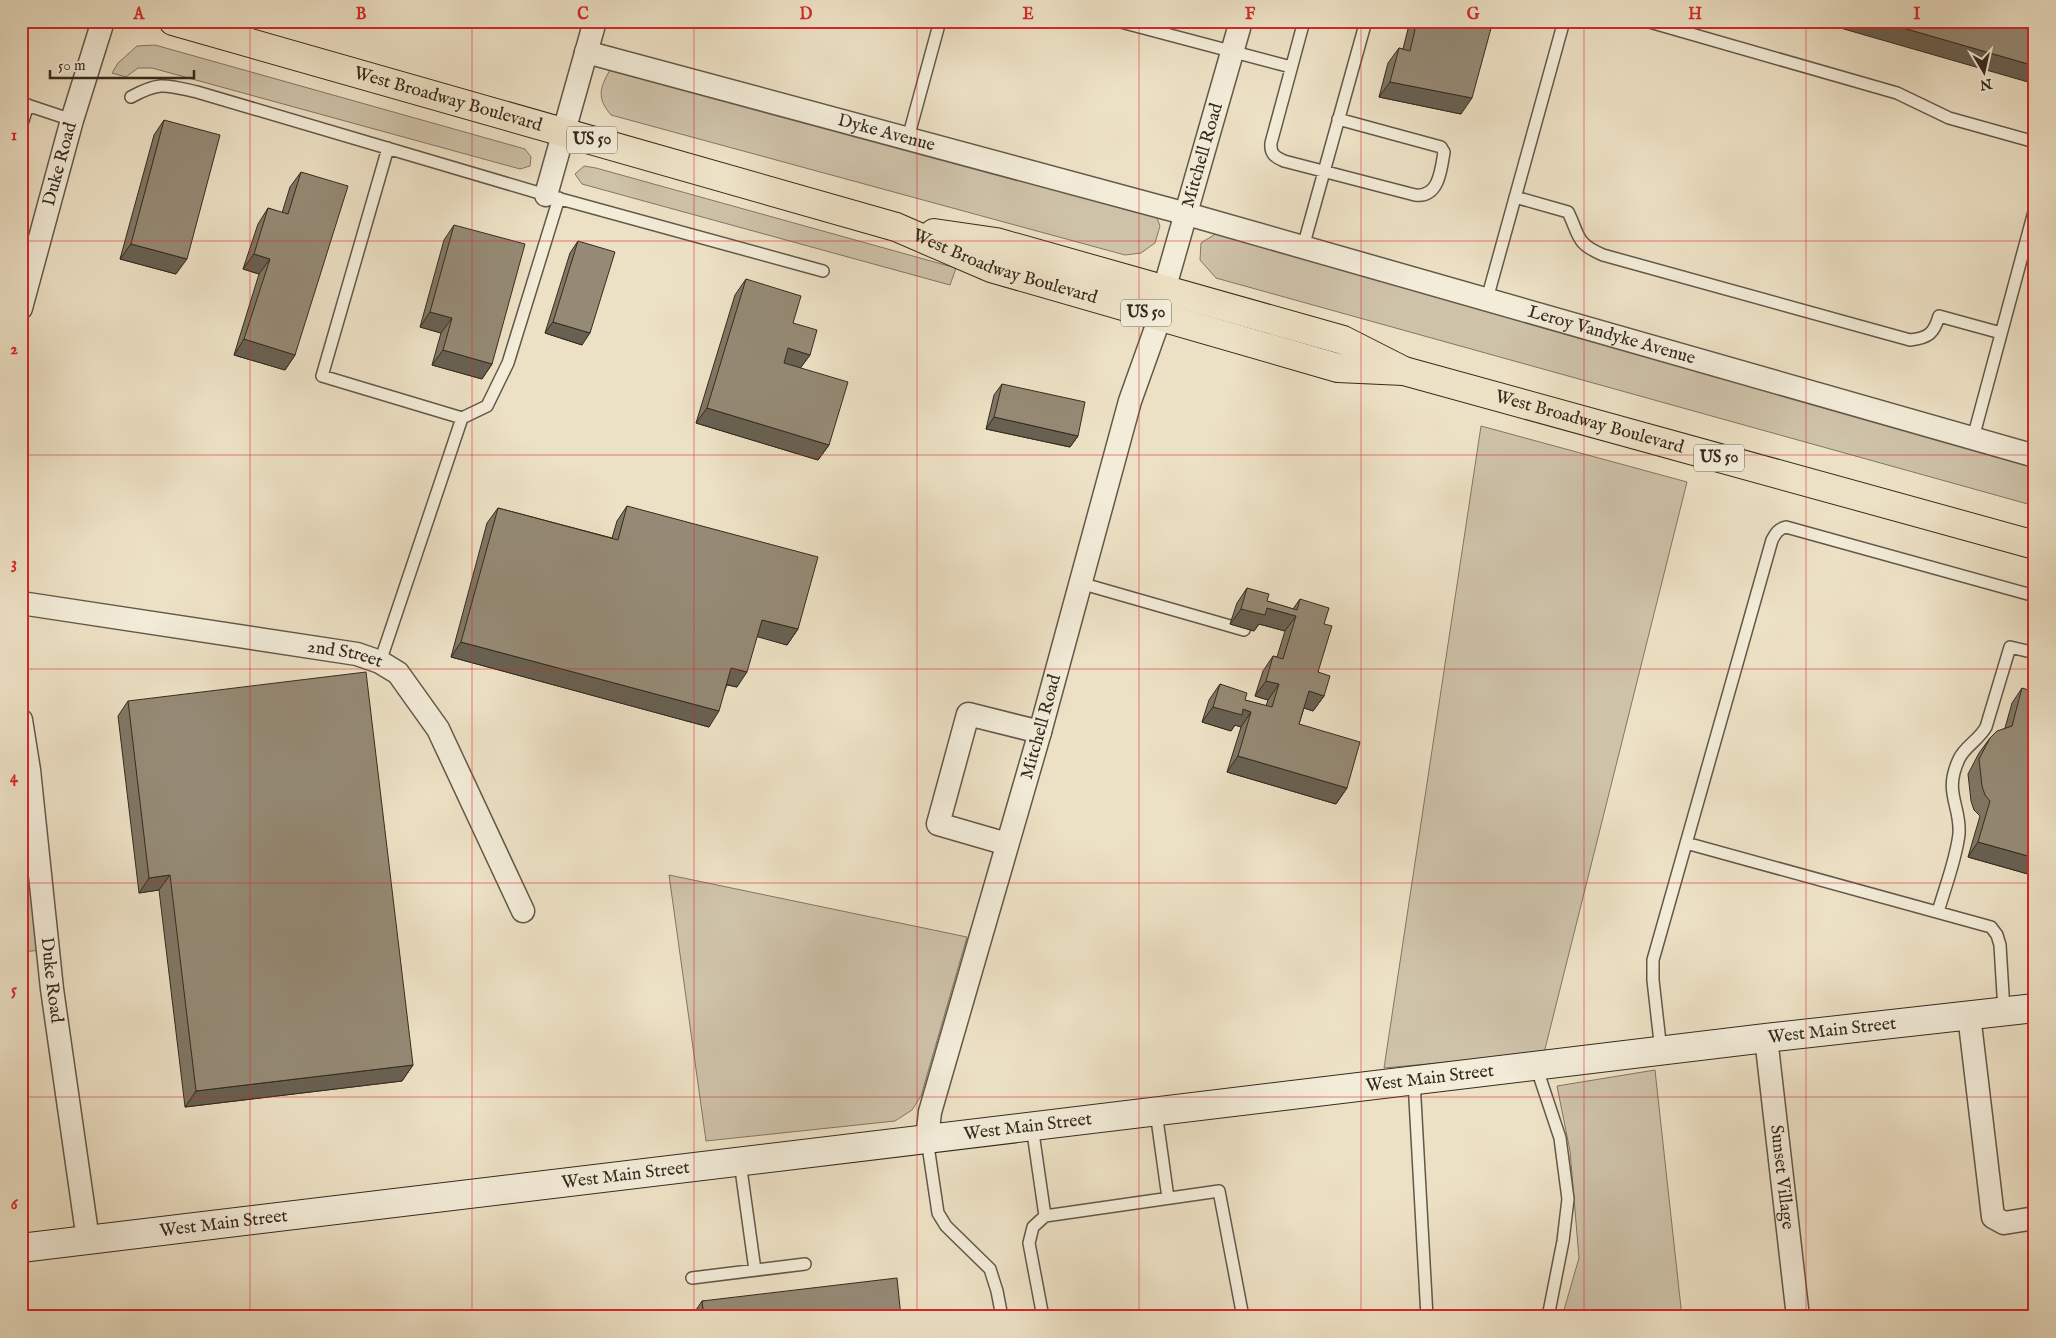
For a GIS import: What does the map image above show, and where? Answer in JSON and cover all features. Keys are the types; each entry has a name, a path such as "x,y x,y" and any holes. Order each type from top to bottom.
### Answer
{"highway":[{"name":"West Broadway Boulevard","path":"173,21 896,227 991,268 1338,368 1404,370"},
{"name":"West Broadway Boulevard","path":"896,227 996,242 1343,340 1404,370 2035,545"}],"main road":[{"name":"West Main Street","path":"21,1248 1766,1038 2035,1008"}],"street":[{"name":"Duke Road","path":"21,308 26,267 103,21"},
{"path":"552,196 565,132 595,21"},
{"name":"Mitchell Road","path":"1164,290 1188,214 1241,21"},
{"name":"Dyke Avenue","path":"586,52 1188,214"},
{"name":"Leroy Vandyke Avenue","path":"1188,214 2035,456"},
{"name":"Mitchell Road","path":"927,1139 930,1112 1040,732 1130,401 1160,317"},
{"name":"2nd Street","path":"21,603 357,654 380,662 398,673 438,729 523,912"},
{"path":"1007,844 938,824 968,714 1040,732"},
{"name":"Duke Road","path":"21,720 30,779 54,998 88,1240"},
{"path":"1969,1016 1993,1217 2004,1222 2035,1218"},
{"name":"Sunset Village","path":"1766,1038 1798,1317"}],"lane":[{"path":"908,138 940,21"},
{"path":"1117,21 1161,27 1233,53 1291,67"},
{"path":"1304,21 1270,150 1274,156 1284,161 1424,196 1432,191 1437,183 1444,152 1441,147 1338,119"},
{"path":"1303,247 1366,21"},
{"path":"1487,299 1564,21"},
{"path":"1646,21 1897,92 1950,118 2035,142"},
{"path":"131,97 150,86 169,85 197,92 552,196 823,271"},
{"path":"21,127 24,104 72,120"},
{"path":"388,148 322,376 462,418 486,406 508,363 552,196"},
{"path":"1515,198 1568,212 1577,236 1589,249 1910,340 1920,339 1929,335 1936,328 1939,316 2001,333"},
{"path":"1973,438 2035,208"},
{"path":"380,662 462,418"},
{"path":"1661,1051 1653,980 1653,960 1772,540 1780,529 1786,527 2035,596"},
{"path":"1080,583 1244,630"},
{"path":"1938,912 1958,842 1958,821 1951,785 1959,760 1986,727 2010,647 2035,654"},
{"path":"1686,843 1991,927 1997,935 2000,944 2004,1012"},
{"path":"1536,1066 1560,1138 1568,1199 1563,1241 1548,1317"},
{"path":"1414,1081 1427,1317"},
{"path":"1156,1112 1168,1198"},
{"path":"1032,1126 1044,1216"},
{"path":"927,1139 938,1213 946,1226 990,1269 1002,1317"},
{"path":"740,1162 755,1270"},
{"path":"1043,1317 1029,1243 1033,1227 1044,1216 1219,1191 1242,1317"},
{"path":"692,1278 805,1264"}],"shaded area":[{"path":"155,45 525,149 531,157 530,166 520,169 152,68 138,68 126,77 112,73 118,63 137,46"},
{"path":"630,67 1156,215 1160,226 1155,243 1141,253 1125,255 611,115 603,103 602,88 610,70"},
{"path":"584,166 956,268 950,285 582,184 575,174"},
{"path":"1217,233 2035,458 2035,506 1216,278 1200,260 1201,243"},
{"path":"1481,426 1687,482 1544,1053 1384,1068"},
{"path":"21,816 27,816 42,950 21,952"},
{"path":"669,875 967,937 921,1096 912,1110 895,1121 706,1141"},
{"path":"1655,1070 1682,1317 1562,1317 1579,1258 1570,1151 1557,1086"}],"building":[{"path":"1417,21 1493,21 1472,98 1390,82 1399,48 1410,51"},
{"path":"1879,21 2035,21 2035,66"},
{"path":"164,120 220,135 187,259 131,244"},
{"path":"301,172 348,186 295,355 244,339 270,259 254,254 268,208 288,214"},
{"path":"454,225 525,244 492,364 443,350 452,318 430,312"},
{"path":"578,241 615,252 590,333 553,322"},
{"path":"746,279 801,296 793,323 817,330 810,355 788,348 784,363 848,382 829,445 707,408"},
{"path":"1002,384 1085,402 1078,436 994,417"},
{"path":"627,506 818,557 798,629 762,620 747,672 731,668 719,711 461,642 498,508 618,540"},
{"path":"1247,588 1269,594 1267,601 1297,610 1300,599 1329,608 1324,624 1332,626 1318,672 1330,676 1324,696 1309,691 1299,724 1360,742 1347,788 1238,756 1251,712 1243,709 1242,715 1213,707 1220,684 1247,693 1245,700 1272,707 1279,684 1266,681 1273,656 1283,659 1296,616 1267,608 1265,615 1241,609"},
{"path":"366,672 413,1065 196,1091 170,875 149,878 128,701"},
{"path":"2022,688 2035,692 2035,858 1978,842 1990,801 1985,795 1982,786 1979,759 1990,738 1997,731 2012,726"},
{"path":"897,1278 901,1317 704,1317 702,1301"},
{"path":"991,1311 992,1317 940,1317"},
{"path":"608,1312 609,1317 569,1317"}]}
